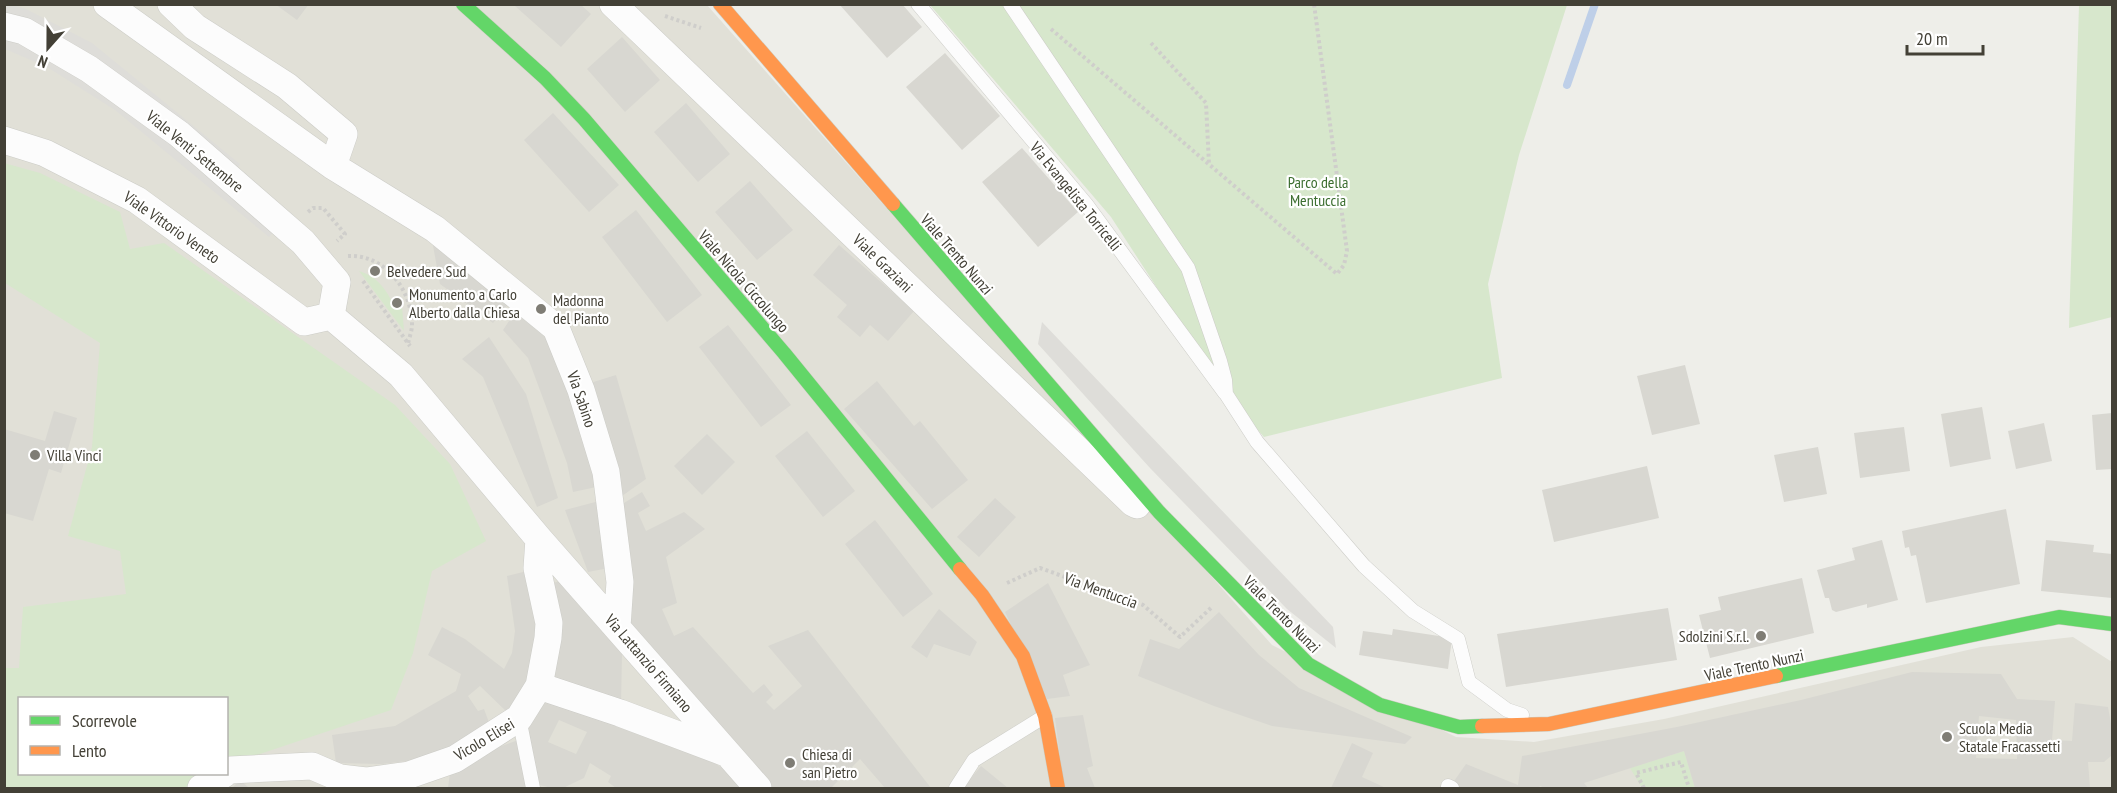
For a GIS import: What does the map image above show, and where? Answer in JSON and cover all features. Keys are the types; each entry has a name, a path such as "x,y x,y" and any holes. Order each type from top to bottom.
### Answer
{"main road":[{"name":"Viale Nicola Ciccolungo","path":"463,4 545,78 584,119 784,353 982,595 1023,656 1045,716 1058,789"},
{"name":"Viale Trento Nunzi","path":"720,4 1159,512 1308,664 1380,705 1459,728 1550,724 2059,617 2112,624"},
{"path":"2059,617 2094,637"}],"street":[{"name":"Via Sabino","path":"107,4 333,166 435,229 556,328 581,390 606,472 620,582 617,627"},
{"path":"171,4 195,27 287,86 344,134 333,166"},
{"name":"Viale Graziani","path":"613,4 1133,503 1159,512"},
{"name":"Viale Venti Settembre","path":"4,26 24,31 89,69 179,134 303,242 337,282 331,316"},
{"name":"Viale Vittorio Veneto","path":"4,140 45,153 137,200 304,322 331,316"},
{"name":"Via Lattanzio Firmiano","path":"331,316 401,375 539,540 758,789"},
{"name":"Vicolo Elisei","path":"228,771 312,766 350,784 366,781 416,782 519,718 538,686 549,623 537,568 539,540"},
{"path":"538,686 620,713 729,754"},
{"path":"201,789 222,775"}],"lane":[{"name":"Via Evangelista Torricelli","path":"918,4 1086,204 1226,394 1257,442 1364,566 1413,611 1458,639 1469,682 1507,710 1550,724"},
{"name":"Via Evangelista Torricelli","path":"1010,4 1188,268 1220,361 1226,394"},
{"path":"956,789 974,760 1045,716"},
{"path":"519,718 533,789"}],"path":[{"path":"1044,23 1062,36 1337,274 1344,265 1347,252 1314,4"},
{"path":"665,16 710,31"},
{"path":"1151,43 1206,103 1209,164"},
{"path":"306,214 314,208 323,208 345,234 335,243"},
{"path":"344,256 360,255 379,263 402,288 411,311 412,327 408,344"},
{"name":"Via Mentuccia","path":"982,595 1040,568 1143,605 1180,637 1232,588"},
{"path":"1644,789 1635,773 1681,762 1689,789"}],"shaded area":[{"path":"4,5 26,9 92,43 240,164 231,179 281,224 269,237 115,110 47,67 5,49"},
{"path":"5,5 707,5 1272,645 1456,737 1534,742 1664,719 1981,647 2073,637 2112,662 2112,788 5,788"},
{"path":"1042,322 1333,627 1336,648 1287,609 1150,468 1038,344"}],"green space":[{"name":"Parco della Mentuccia","path":"930,5 1567,5 1519,155 1488,284 1502,378 1264,437 1226,394 1111,217"},
{"path":"2079,5 2112,5 2112,317 2069,328"},
{"path":"4,163 40,173 120,212 130,249 164,243 395,405 450,464 486,541 432,571 413,653 391,710 228,765 228,697 18,697 18,775 206,775 184,788 5,788 5,668 19,668 23,607 126,594 120,551 68,536 92,447 100,343 5,283"},
{"path":"359,271 372,277 381,285 395,308 402,306 404,331"},
{"path":"1684,751 1695,788 1642,788 1630,768"}],"building":[{"path":"275,4 309,4 297,20"},
{"path":"516,4 580,4 591,14 561,47 515,6"},
{"path":"839,4 902,4 922,27 887,58"},
{"path":"622,37 660,80 625,112 587,69"},
{"path":"945,53 1000,116 962,150 906,87"},
{"path":"686,103 730,154 698,182 654,132"},
{"path":"553,113 619,185 589,212 524,140"},
{"path":"1022,148 1078,212 1038,247 982,182"},
{"path":"750,181 793,230 757,260 715,212"},
{"path":"636,210 702,295 667,322 602,237"},
{"path":"432,240 510,302 493,323 440,284"},
{"path":"839,245 914,311 888,341 870,325 860,337 837,317 847,305 813,275"},
{"path":"517,309 548,340 583,423 601,486 573,492 567,463 528,358 503,330"},
{"path":"728,325 791,405 761,427 699,347"},
{"path":"489,337 526,394 558,498 537,507 483,377 462,359"},
{"path":"1685,365 1700,424 1652,435 1637,376"},
{"path":"616,375 646,479 622,496 587,384"},
{"path":"877,381 914,426 920,421 968,480 932,509 844,409"},
{"path":"1982,407 1991,459 1950,467 1941,414"},
{"name":"Villa Vinci","path":"54,411 77,418 61,473 49,469 33,521 4,513 4,429 45,441"},
{"path":"2112,413 2112,469 2096,470 2092,415"},
{"path":"2044,423 2052,461 2016,469 2008,431"},
{"path":"1904,427 1910,471 1860,478 1854,433"},
{"path":"807,431 855,491 823,517 775,456"},
{"path":"707,434 735,462 702,495 674,466"},
{"path":"1818,447 1827,494 1784,502 1774,455"},
{"path":"1647,466 1659,518 1554,542 1542,490"},
{"path":"642,492 650,506 638,513 646,531 684,512 705,529 666,557 677,603 662,609 674,636 693,627 753,693 764,684 773,695 766,702 774,710 802,686 768,646 808,630 931,788 885,788 860,759 831,788 772,788 628,624 619,506"},
{"path":"995,498 1016,517 979,557 957,537"},
{"path":"603,500 614,567 588,572 565,510"},
{"path":"2006,509 2020,584 1926,603 1916,555 1911,556 1909,547 1905,548 1902,531"},
{"path":"875,520 933,594 903,617 845,544"},
{"path":"1882,540 1898,600 1867,608 1867,604 1836,612 1832,610 1829,598 1825,598 1817,570 1855,560 1852,548"},
{"path":"2046,540 2094,545 2093,552 2112,554 2112,598 2041,591"},
{"path":"531,570 544,637 529,688 509,714 480,686 468,696 478,711 484,709 491,728 431,758 382,764 336,763 332,735 395,726 456,691 461,674 428,655 442,627 465,639 504,669 512,653 515,631 507,576"},
{"path":"1802,578 1814,633 1710,658 1699,615 1721,610 1718,597"},
{"path":"559,581 622,654 621,704 545,679 546,586"},
{"path":"1048,583 1090,665 1063,675 1070,696 1047,699 1005,612"},
{"path":"1668,608 1677,660 1506,687 1497,634"},
{"path":"939,609 977,642 970,656 934,644 927,658 911,647"},
{"path":"1219,612 1259,655 1299,688 1412,737 1405,744 1272,726 1138,676 1150,639 1179,649"},
{"path":"1393,629 1452,638 1448,669 1359,655 1363,631 1392,635"},
{"path":"1912,672 2001,674 2017,699 2055,701 2052,740 2072,741 2075,703 2108,707 2112,729 2111,756 2104,762 2088,762 2090,788 1695,788 1684,751 1584,783 1588,788 1540,786 1539,788 1460,788 1452,784 1466,764 1518,785 1522,756 1677,727 1801,700","holes":["1979,716 2016,720 2017,759 1976,758"]},
{"path":"546,702 633,722 715,763 747,788 616,788 608,782 611,776 590,763 584,778 563,788 535,784 523,725","holes":["559,720 587,732 576,754 548,742"]},
{"path":"1083,715 1093,766 1087,768 1095,788 1064,788 1055,718"},
{"path":"521,739 530,788 448,788 451,765"},
{"path":"1352,743 1373,753 1362,777 1386,788 1331,788"},
{"path":"981,766 1008,788 963,788"},
{"path":"240,780 249,788 232,788"}],"waterway":[{"path":"1567,85 1595,4"}],"traffic: fast":[{"path":"463,4 545,78 584,119 784,353 960,569"},
{"path":"893,204 1159,512 1308,664 1380,705 1459,727 1482,726"},
{"path":"1776,676 2059,617 2112,624"}],"traffic: slow":[{"path":"720,4 893,204"},
{"path":"960,569 982,595 1023,656 1045,716 1058,788"},
{"path":"1482,726 1549,724 1776,676"}],"place":[{"name":"Belvedere Sud","path":"375,271"},
{"name":"Monumento a Carlo Alberto dalla Chiesa","path":"397,303"},
{"name":"Madonna del Pianto","path":"541,309"},
{"name":"Villa Vinci","path":"35,455"},
{"name":"Sdolzini S.r.l.","path":"1761,636"},
{"name":"Scuola Media Statale Fracassetti","path":"1947,737"},
{"name":"Chiesa di san Pietro","path":"790,763"}]}
